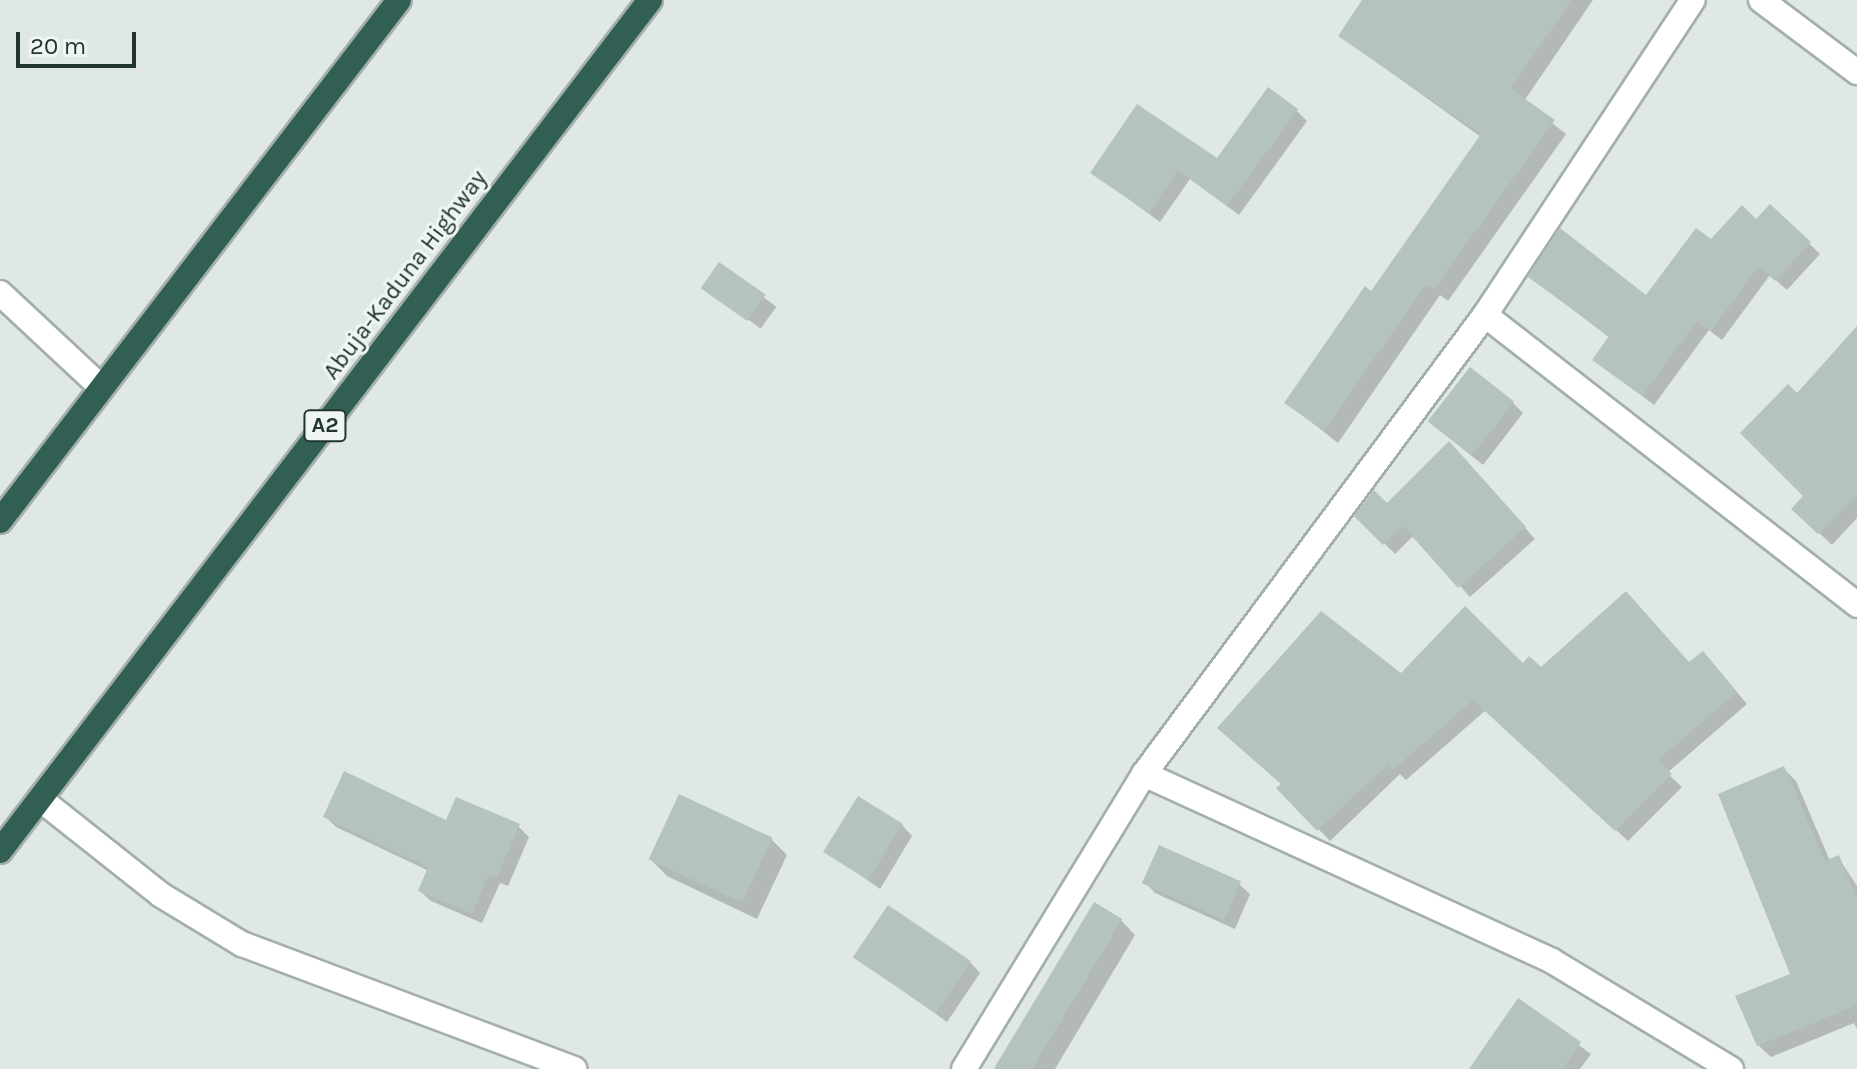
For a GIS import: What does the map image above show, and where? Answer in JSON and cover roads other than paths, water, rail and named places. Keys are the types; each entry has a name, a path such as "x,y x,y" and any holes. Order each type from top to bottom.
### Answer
{"highway":[{"path":"0,521 399,0"},
{"name":"Abuja-Kaduna Highway","path":"0,851 650,0"}],"street":[{"path":"964,1069 1144,774 1485,315 1693,0"},
{"path":"1761,0 1857,72"},
{"path":"0,293 102,388"},
{"path":"1485,315 1857,605"},
{"path":"1144,774 1552,961 1731,1069"},
{"path":"40,799 161,895 242,944 574,1069"}]}
